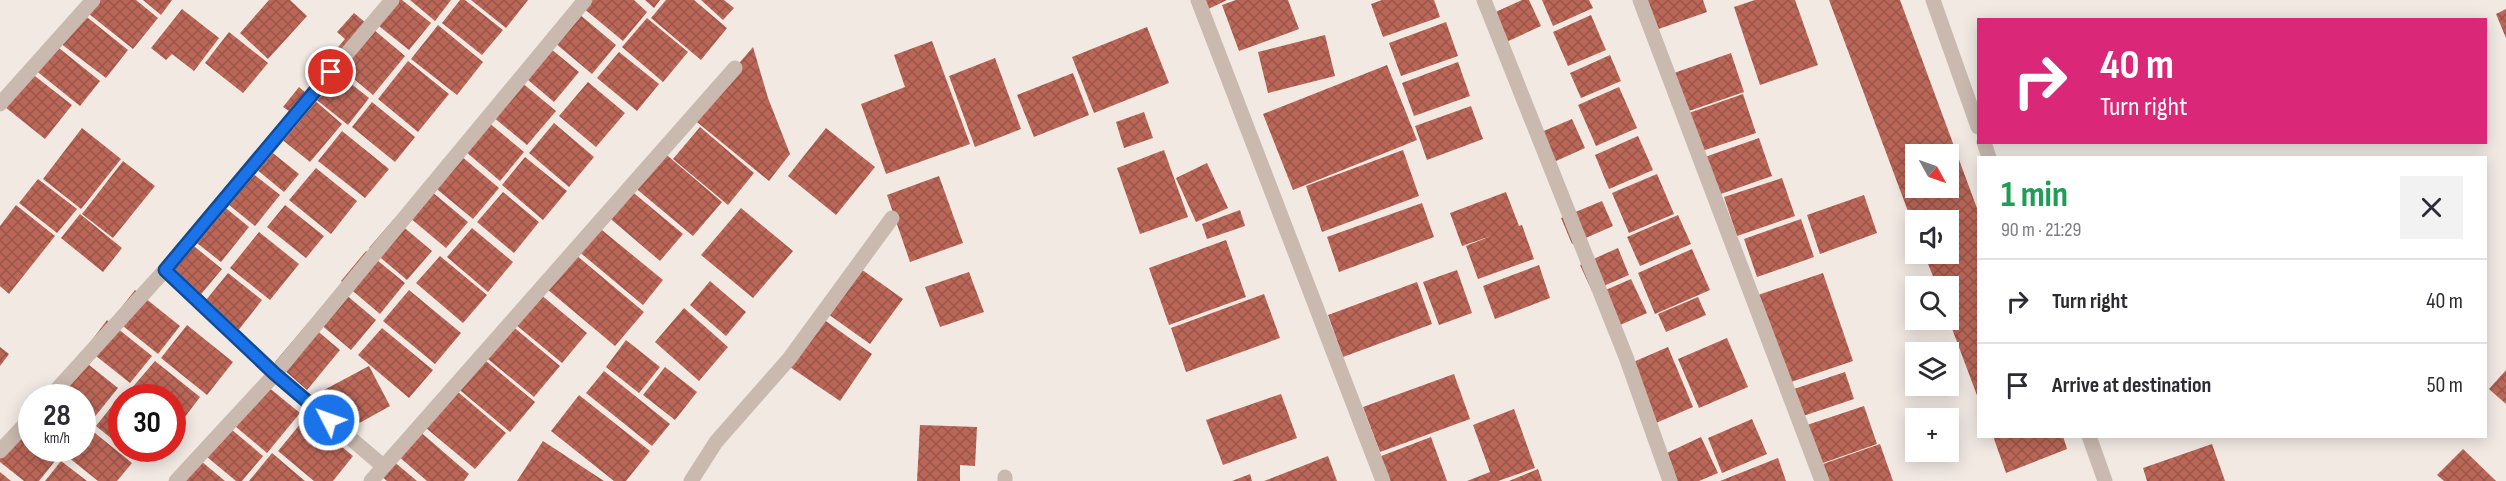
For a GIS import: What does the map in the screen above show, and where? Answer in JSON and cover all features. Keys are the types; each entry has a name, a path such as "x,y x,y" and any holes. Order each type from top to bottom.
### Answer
{"street":[{"path":"0,104 93,0"},
{"path":"62,384 165,270 392,0"},
{"path":"176,481 275,374 585,0"},
{"path":"1198,0 1383,481"},
{"path":"1484,0 1626,357 1670,481"},
{"path":"1641,0 1822,481"},
{"path":"1933,0 1977,124"},
{"path":"371,481 735,68"},
{"path":"691,481 716,442 789,359 892,218"},
{"path":"165,270 275,374 383,466"},
{"path":"0,451 18,432"},
{"path":"2090,438 2105,481"}],"building":[{"path":"92,0 136,0 158,18 133,49 84,10"},
{"path":"143,0 172,0 161,15"},
{"path":"269,0 290,0 307,16 268,59 240,33"},
{"path":"392,0 402,0 431,23 409,50 374,22"},
{"path":"410,0 451,0 435,21"},
{"path":"460,0 465,0 503,30 482,55 442,23"},
{"path":"471,0 528,0 506,28"},
{"path":"588,0 634,0 647,12 623,41 582,7"},
{"path":"645,0 660,0 654,8"},
{"path":"666,0 694,0 727,28 701,60 651,18"},
{"path":"701,0 724,0 734,8 723,20"},
{"path":"1191,0 1227,0 1198,14"},
{"path":"1236,0 1288,0 1299,29 1239,51 1222,5"},
{"path":"1382,0 1434,0 1440,17 1383,37 1371,4"},
{"path":"1522,0 1529,0 1541,26 1502,44 1489,15"},
{"path":"1542,0 1589,0 1593,8 1553,26"},
{"path":"1639,0 1703,0 1707,12 1650,32"},
{"path":"1755,0 1795,0 1818,65 1760,85 1734,7"},
{"path":"1829,0 1900,0 1953,144 1905,144 1905,198 1959,198 1959,160 1977,208 1977,395 1959,342 1952,330 1959,330 1959,276 1933,276 1928,264 1959,264 1959,210 1908,210"},
{"path":"182,9 219,38 194,71 172,54 166,60 151,48"},
{"path":"2506,9 2506,38 2496,14"},
{"path":"354,13 405,56 373,95 329,58 345,39 337,32"},
{"path":"83,14 128,50 106,78 60,43"},
{"path":"579,14 616,45 592,74 555,43"},
{"path":"1591,15 1606,50 1568,66 1553,32"},
{"path":"647,18 688,52 663,82 622,47"},
{"path":"1446,22 1458,56 1401,76 1389,43"},
{"path":"438,25 483,62 457,95 411,59"},
{"path":"1147,27 1169,83 1094,113 1072,57"},
{"path":"229,32 268,63 243,93 205,63"},
{"path":"1325,35 1335,76 1268,93 1258,52"},
{"path":"932,41 970,144 886,174 861,104 905,87 894,55"},
{"path":"54,44 100,81 80,106 34,69"},
{"path":"545,44 579,72 554,102 521,74"},
{"path":"753,47 768,98 790,154 769,181 692,118"},
{"path":"619,52 659,84 637,111 597,78"},
{"path":"1731,53 1744,92 1686,112 1674,73"},
{"path":"1610,55 1621,81 1581,98 1570,73"},
{"path":"995,58 1021,129 975,147 949,76"},
{"path":"408,61 449,94 418,132 378,99"},
{"path":"1458,62 1470,96 1414,116 1402,83"},
{"path":"1387,65 1417,140 1293,190 1263,114"},
{"path":"330,67 369,98 348,125 308,93"},
{"path":"26,69 72,105 45,139 0,103"},
{"path":"1073,73 1089,115 1034,137 1017,95"},
{"path":"521,82 556,111 527,145 492,116"},
{"path":"588,82 625,113 596,147 559,116"},
{"path":"299,87 342,124 310,162 275,134 292,113 283,107"},
{"path":"1619,87 1637,128 1596,146 1578,105"},
{"path":"1743,94 1756,133 1699,152 1686,114"},
{"path":"372,102 415,137 395,162 352,127"},
{"path":"1471,106 1483,139 1427,160 1415,126"},
{"path":"1144,112 1153,138 1124,148 1116,122"},
{"path":"482,117 524,152 500,181 458,145"},
{"path":"1572,119 1585,148 1545,166 1532,136"},
{"path":"554,123 594,157 569,187 529,153"},
{"path":"700,127 754,173 728,205 673,159"},
{"path":"82,128 121,159 81,209 43,179"},
{"path":"826,128 875,167 836,215 788,176"},
{"path":"342,131 389,169 365,198 318,161"},
{"path":"1638,136 1653,170 1609,189 1595,155"},
{"path":"1759,138 1772,176 1715,196 1702,158"},
{"path":"264,146 299,174 284,192 250,164"},
{"path":"454,150 499,188 473,219 427,181"},
{"path":"1164,150 1188,217 1140,234 1117,168"},
{"path":"1403,150 1419,196 1322,232 1306,186"},
{"path":"662,151 722,202 693,236 633,186"},
{"path":"525,157 567,191 543,220 502,185"},
{"path":"123,161 155,186 113,238 82,214"},
{"path":"1207,163 1228,208 1196,222 1176,178"},
{"path":"243,166 280,195 255,226 218,196"},
{"path":"316,168 357,201 331,234 289,200"},
{"path":"1657,174 1674,214 1629,233 1612,193"},
{"path":"939,176 963,243 910,262 887,195"},
{"path":"1782,178 1795,216 1737,236 1724,197"},
{"path":"38,179 77,209 57,233 19,203"},
{"path":"425,186 468,222 446,248 403,212"},
{"path":"629,189 683,234 660,261 606,215"},
{"path":"503,192 539,222 514,253 477,222"},
{"path":"1506,192 1519,226 1522,225 1534,259 1478,279 1466,246 1491,236 1462,246 1450,213"},
{"path":"1864,195 1877,233 1820,254 1807,215"},
{"path":"216,200 249,227 221,262 188,236"},
{"path":"1602,201 1613,226 1572,244 1561,218"},
{"path":"1422,203 1434,237 1339,272 1327,237"},
{"path":"16,205 55,236 9,294 0,286 0,226"},
{"path":"285,205 324,236 306,258 267,227"},
{"path":"741,208 793,251 753,298 701,255"},
{"path":"1240,210 1245,226 1207,239 1202,224"},
{"path":"80,214 122,248 103,272 61,238"},
{"path":"1678,215 1691,244 1640,266 1627,237"},
{"path":"394,219 432,251 407,280 369,248"},
{"path":"1801,219 1814,257 1757,277 1744,239"},
{"path":"597,226 663,280 643,305 577,250"},
{"path":"472,228 513,262 488,292 447,257"},
{"path":"259,232 299,264 270,300 230,268"},
{"path":"184,238 222,269 197,299 159,270"},
{"path":"1226,240 1246,297 1169,325 1149,268"},
{"path":"1618,248 1629,275 1592,291 1580,265"},
{"path":"1692,249 1710,290 1655,314 1638,273"},
{"path":"366,251 405,283 380,314 341,281"},
{"path":"576,255 644,312 615,346 547,289"},
{"path":"440,256 487,295 463,323 416,283"},
{"path":"1539,265 1550,298 1495,319 1483,286"},
{"path":"861,269 903,299 870,344 828,314"},
{"path":"1457,270 1472,313 1439,325 1423,282"},
{"path":"969,272 984,312 940,327 925,287"},
{"path":"228,273 262,300 237,332 202,305"},
{"path":"1823,273 1853,361 1785,384 1755,296"},
{"path":"1631,279 1647,313 1609,330 1594,295"},
{"path":"710,281 746,312 726,336 690,305"},
{"path":"1417,282 1432,324 1343,357 1328,315"},
{"path":"338,288 376,320 351,350 313,318"},
{"path":"135,290 180,326 158,354 113,318"},
{"path":"409,290 461,333 435,364 383,321"},
{"path":"540,294 587,333 562,363 515,324"},
{"path":"1264,294 1280,338 1186,372 1171,328"},
{"path":"1698,297 1706,315 1666,332 1658,314"},
{"path":"684,308 728,347 699,381 655,342"},
{"path":"823,319 872,354 840,401 790,367"},
{"path":"107,320 152,356 130,383 86,348"},
{"path":"308,323 340,350 307,390 275,362"},
{"path":"510,324 560,366 534,397 483,355"},
{"path":"187,325 233,362 207,395 161,358"},
{"path":"382,328 433,370 409,398 358,355"},
{"path":"1727,338 1748,387 1699,408 1678,359"},
{"path":"626,340 660,367 639,393 606,367"},
{"path":"0,347 9,354 0,366"},
{"path":"1668,347 1693,407 1649,426 1624,366"},
{"path":"480,356 535,402 510,432 455,386"},
{"path":"79,357 113,384 108,384 108,400 96,415 96,384 56,384"},
{"path":"155,361 184,384 135,384"},
{"path":"369,366 390,406 345,431 324,390"},
{"path":"665,367 697,392 675,420 643,395"},
{"path":"2506,370 2506,404 2489,389"},
{"path":"604,371 670,424 652,446 586,393"},
{"path":"1845,372 1854,399 1797,418 1788,391"},
{"path":"1454,374 1470,419 1380,452 1363,407"},
{"path":"262,382 300,413 267,453 229,421"},
{"path":"186,386 200,397 186,415"},
{"path":"451,386 506,433 475,469 420,423"},
{"path":"1281,394 1297,438 1223,465 1206,420"},
{"path":"579,395 650,451 626,481 614,481 551,431"},
{"path":"1864,406 1877,444 1820,464 1807,425"},
{"path":"1514,409 1535,468 1498,481 1467,481 1490,472 1473,425"},
{"path":"108,411 108,436 96,426"},
{"path":"306,417 353,456 333,481 314,481 278,451"},
{"path":"1752,419 1767,454 1722,473 1708,438"},
{"path":"18,423 18,462 54,462 39,481 24,481 0,462 0,446"},
{"path":"225,424 263,456 242,481 236,481 201,452"},
{"path":"920,425 977,427 975,466 960,465 960,481 917,481"},
{"path":"418,430 469,474 464,481 427,481 397,455"},
{"path":"96,434 108,444 108,462 132,463 117,481 98,481 74,462 96,462"},
{"path":"1431,437 1447,481 1385,481 1376,458"},
{"path":"1701,437 1718,473 1699,481 1668,481 1658,457"},
{"path":"1994,438 2064,438 2067,449 2006,473"},
{"path":"543,441 604,481 517,481"},
{"path":"1880,444 1893,481 1829,481 1823,464"},
{"path":"2212,444 2225,481 2147,481 2143,468"},
{"path":"2463,449 2496,481 2444,481 2437,475"},
{"path":"272,453 305,481 249,481"},
{"path":"195,456 225,481 174,481"},
{"path":"1328,456 1337,481 1264,481"},
{"path":"1778,458 1786,481 1720,481"},
{"path":"392,460 417,481 387,481 380,475"},
{"path":"62,462 87,481 45,481"},
{"path":"1538,469 1542,481 1509,481"},
{"path":"0,472 11,481 0,481"},
{"path":"1250,474 1252,481 1232,481"}],"route":[{"path":"329,420 275,374 165,270 331,72"}]}
